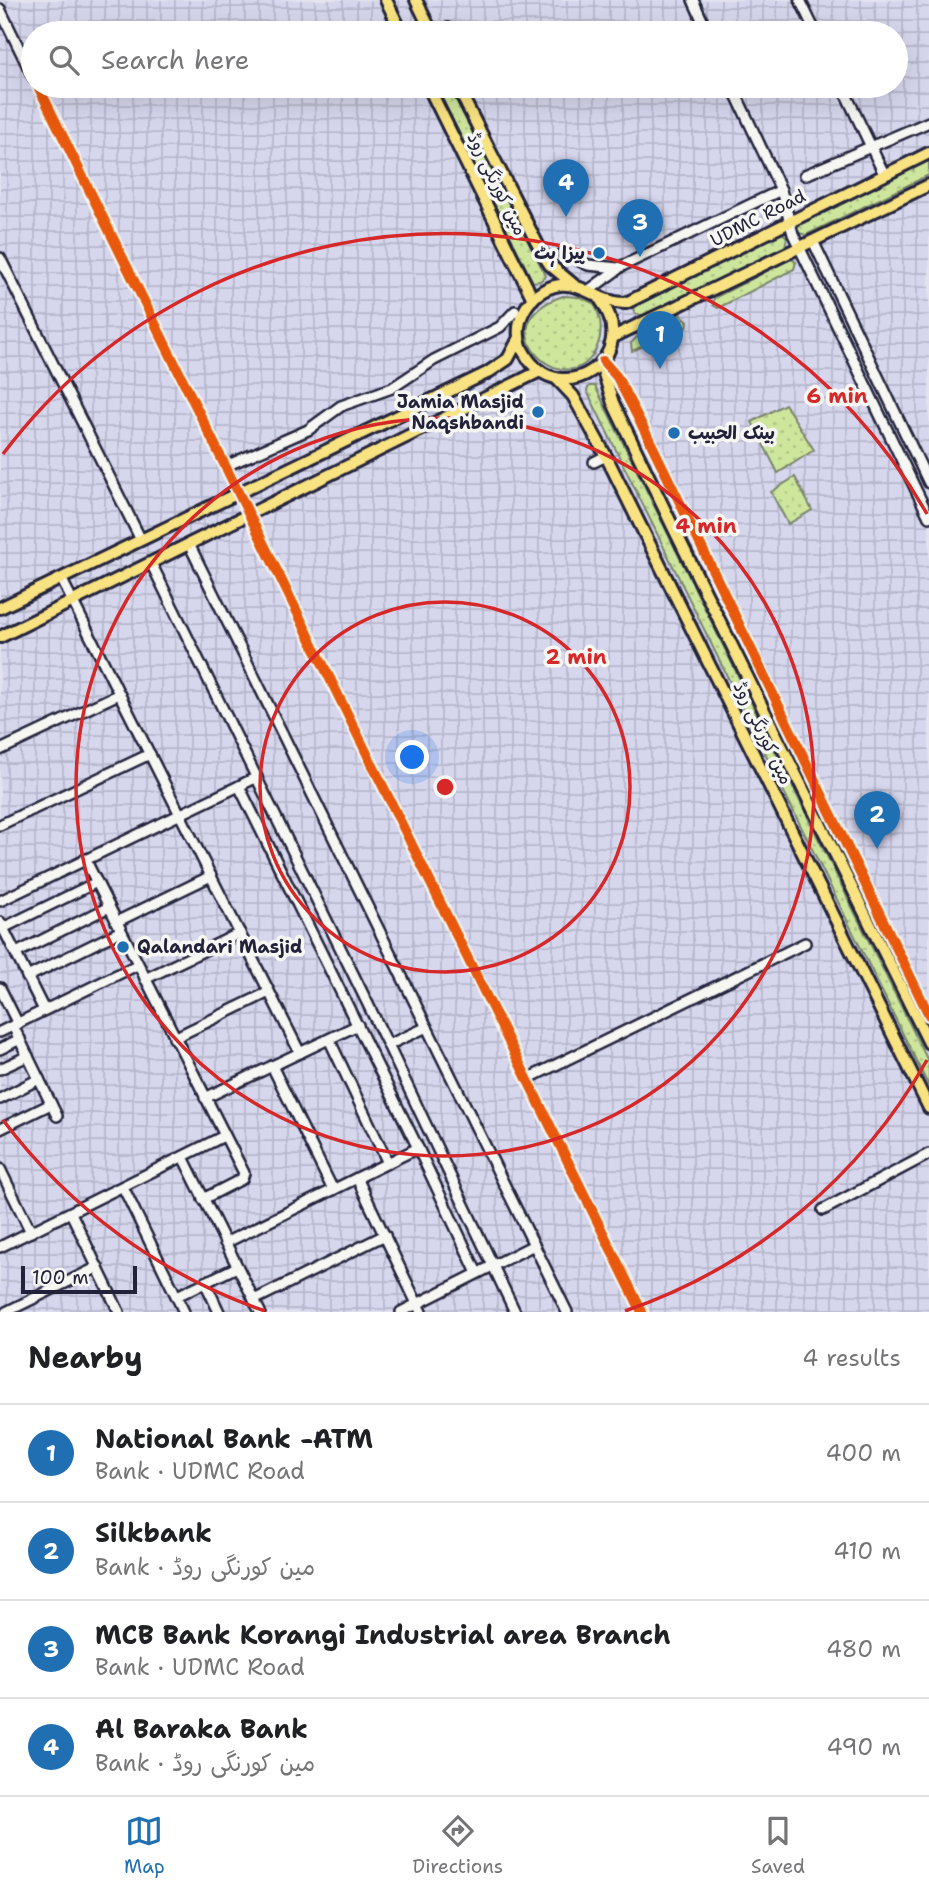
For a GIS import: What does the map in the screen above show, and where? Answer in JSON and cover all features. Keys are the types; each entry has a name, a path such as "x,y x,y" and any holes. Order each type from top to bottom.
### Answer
{"main road":[{"path":"386,0 396,21"},
{"path":"416,0 426,21"},
{"name":"مین کورنگی روڈ","path":"434,98 533,299"},
{"name":"مین کورنگی روڈ","path":"463,98 541,251 550,265 574,285"},
{"name":"UDMC Road","path":"600,299 617,303 640,297 929,153"},
{"path":"613,337 929,185"},
{"path":"0,608 498,367 515,352 522,314 543,290 558,285 574,285 600,299 608,310 613,337 602,363 588,374 572,379 556,378 540,370 526,356 519,338"},
{"name":"مین کورنگی روڈ","path":"602,363 613,403 929,1043"},
{"path":"0,637 540,370"},
{"name":"مین کورنگی روڈ","path":"556,378 573,396 606,456 929,1108"}],"street":[{"path":"693,0 703,21"},
{"path":"800,0 810,21"},
{"path":"0,9 21,52"},
{"path":"44,98 642,1312"},
{"path":"738,98 781,190 800,248 929,517"},
{"path":"848,98 884,174"},
{"path":"804,175 929,122"},
{"path":"588,291 618,268 781,190"},
{"path":"813,241 929,485 917,493"},
{"path":"563,253 588,265 618,268"},
{"path":"0,258 141,540"},
{"path":"226,466 308,430 341,406 392,388 434,360 500,327 515,311 519,338"},
{"path":"602,363 617,377 631,403 929,1015"},
{"path":"594,462 606,456"},
{"path":"674,529 688,523"},
{"path":"189,544 567,1312"},
{"path":"151,562 388,1045 515,1312"},
{"path":"62,579 300,1053"},
{"path":"0,750 120,694"},
{"path":"0,825 149,754"},
{"path":"0,901 179,812 257,778"},
{"path":"239,786 477,1273"},
{"path":"85,859 243,1176 203,1199"},
{"path":"27,977 211,876"},
{"path":"44,1010 2,925 97,882"},
{"path":"16,953 109,907"},
{"path":"145,979 240,933"},
{"path":"527,1079 805,943"},
{"path":"0,1032 137,965"},
{"path":"0,988 3,1002 16,1025 27,1056 57,1116"},
{"path":"174,1038 269,992"},
{"path":"205,1098 358,1025"},
{"path":"388,1045 427,1027"},
{"path":"0,1049 20,1039"},
{"path":"329,1039 388,1163"},
{"path":"0,1069 27,1056"},
{"path":"272,1066 333,1190"},
{"path":"0,1099 39,1079"},
{"path":"0,1129 51,1104"},
{"path":"0,1247 224,1136"},
{"path":"225,1243 418,1148"},
{"path":"823,1210 929,1154"},
{"path":"183,1157 260,1312"},
{"path":"0,1170 2,1181 31,1232"},
{"path":"357,1178 420,1308"},
{"path":"122,1187 184,1312"},
{"path":"71,1213 119,1312"},
{"path":"254,1300 385,1235"},
{"path":"401,1312 420,1308 477,1273 534,1245"},
{"path":"6,1312 98,1267"},
{"path":"177,1296 237,1267"},
{"path":"205,1283 219,1312"}],"shaded area":[{"path":"0,0 929,0 929,1312 0,1312"}],"green space":[{"path":"442,98 455,98 546,276 533,282"},
{"path":"929,159 929,175 806,235 796,232 798,224"},
{"path":"781,232 787,237 785,247 644,316 634,313 633,305"},
{"path":"791,259 796,262 794,269 718,308 713,305 714,298"},
{"path":"563,296 580,297 593,303 600,323 598,344 586,363 570,369 553,367 538,357 529,342 528,326 538,309"},
{"path":"681,315 688,321 687,327 632,351 631,343 641,333"},
{"path":"589,386 595,386 929,1063 929,1087 587,391"},
{"path":"785,404 814,450 778,473 752,422"},
{"path":"795,477 812,510 788,524 771,492"}],"cycle path":[{"path":"44,98 642,1312"},
{"path":"603,361 617,377 648,437 929,1015"}],"place":[{"name":"Al Baraka Bank","path":"566,217"},
{"name":"پیزا ہٹ","path":"599,253"},
{"name":"MCB Bank Korangi Industrial area Branch","path":"640,257"},
{"name":"National Bank -ATM","path":"660,369"},
{"name":"Jamia Masjid Naqshbandi","path":"538,412"},
{"name":"بينک الحبيب","path":"674,433"},
{"name":"Silkbank","path":"877,849"},
{"name":"Qalandari Masjid","path":"123,947"}]}
